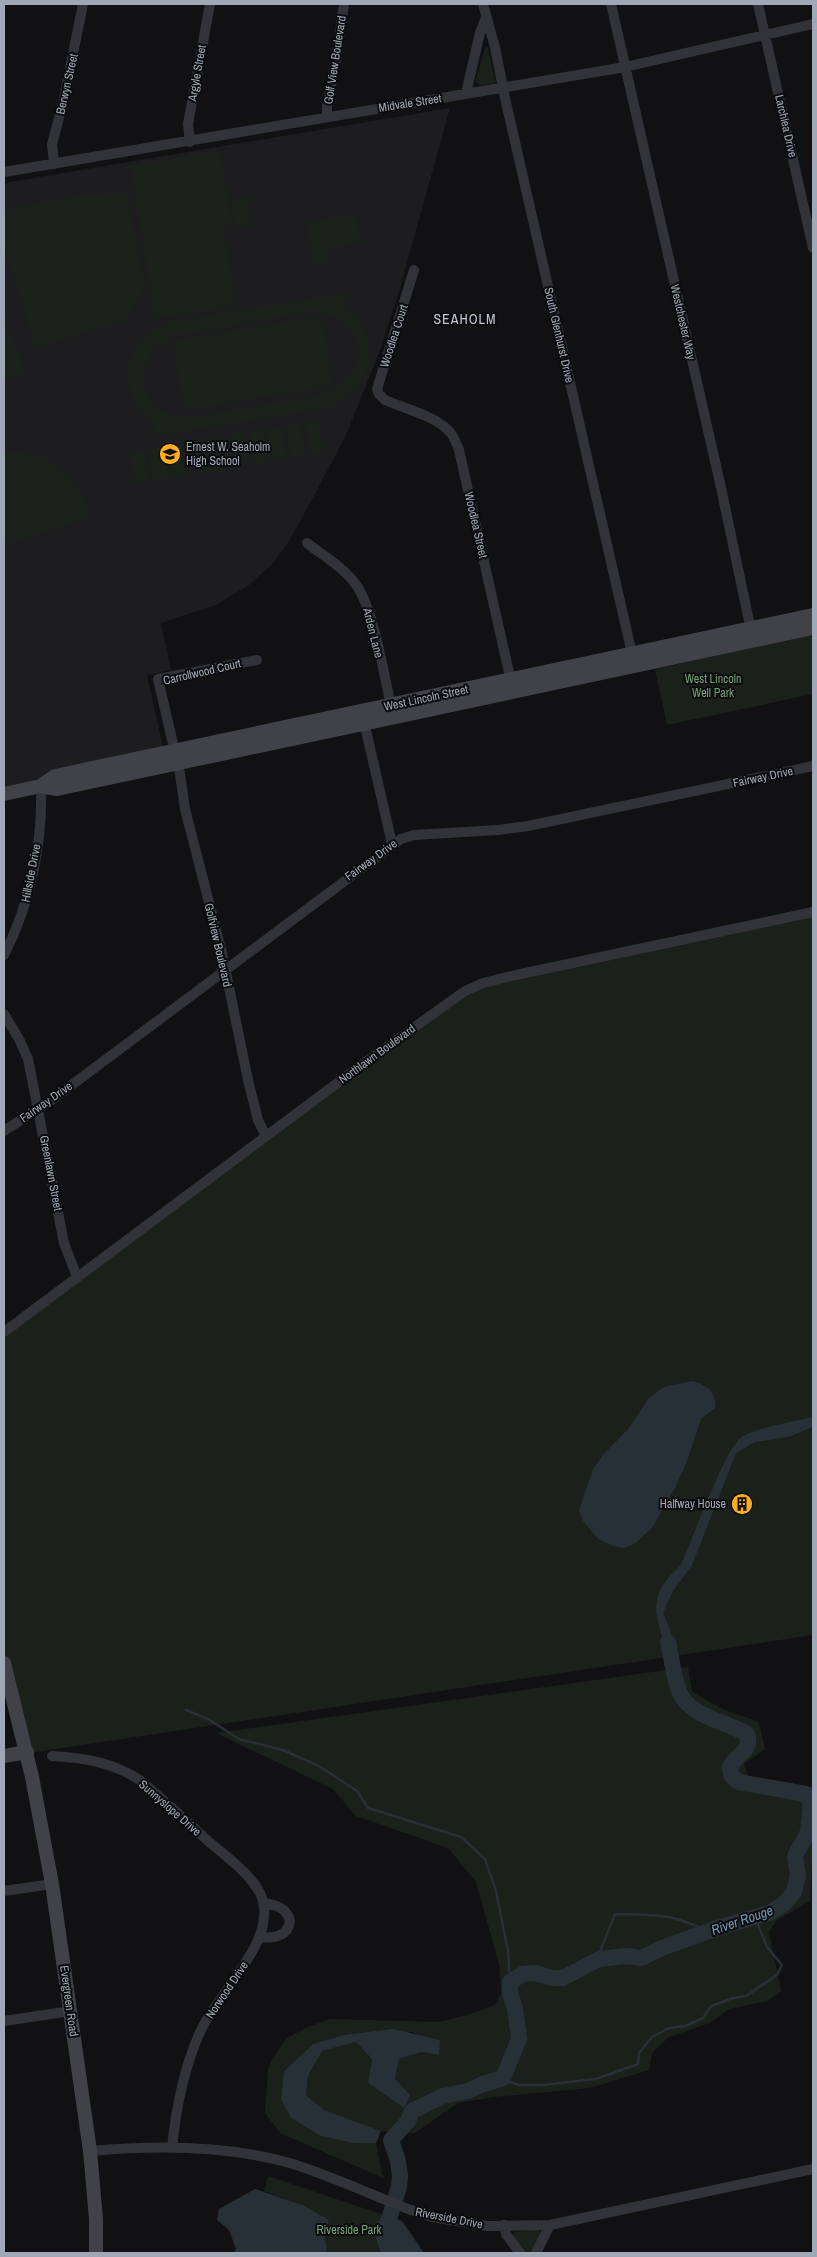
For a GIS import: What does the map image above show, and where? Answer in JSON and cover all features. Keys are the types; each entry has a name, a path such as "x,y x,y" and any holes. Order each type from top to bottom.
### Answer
{"street":[{"name":"Berwyn Street","path":"54,164 52,144 63,103 83,4"},
{"name":"Argyle Street","path":"190,142 188,124 210,4"},
{"name":"Golf View Boulevard","path":"327,117 327,106 344,4"},
{"name":"South Glenhurst Drive","path":"483,4 633,660"},
{"name":"Westchester Way","path":"611,4 722,491 752,635"},
{"name":"Larchlea Drive","path":"758,4 813,248"},
{"path":"466,93 480,33 486,17"},
{"name":"Midvale Street","path":"4,172 625,67 813,24"},
{"name":"Woodlea Court","path":"385,400 379,394 378,384 400,320 414,270"},
{"name":"Woodlea Street","path":"385,400 441,424 449,430 455,440 459,450 512,686"},
{"name":"Arden Lane","path":"307,543 351,578 362,594 370,617 392,711"},
{"name":"West Lincoln Street","path":"752,635 813,615"},
{"name":"West Lincoln Street","path":"4,794 42,786 58,789 176,758 392,711 752,635 813,628"},
{"name":"Carrollwood Court","path":"176,758 158,680 256,660"},
{"path":"363,718 392,844"},
{"name":"Golfview Boulevard","path":"176,758 189,827 225,969 253,1102 258,1120 266,1136"},
{"name":"Fairway Drive","path":"4,1131 39,1109 392,844 414,835 498,830 528,826 813,766"},
{"name":"Hillside Drive","path":"4,956 21,918 32,881 42,804 42,786"},
{"name":"Northlawn Boulevard","path":"4,1332 430,1015 474,986 516,975 813,912"},
{"name":"Greenlawn Street","path":"4,1014 19,1039 28,1060 64,1243 77,1277"},
{"name":"Evergreen Road","path":"4,1663 26,1752 52,1884 90,2151 96,2219 96,2253"},
{"path":"4,1756 26,1752"},
{"name":"Sunnyslope Drive","path":"52,1756 101,1761 124,1770 141,1781 235,1865 258,1889 264,1903"},
{"path":"4,1891 52,1884"},
{"path":"261,1937 275,1937 283,1934 290,1921 287,1913 279,1906 264,1903"},
{"name":"Norwood Drive","path":"172,2148 179,2101 194,2048 216,2002 254,1951 261,1937 264,1903"},
{"path":"4,2021 71,2011"},
{"name":"Riverside Drive","path":"90,2151 172,2148 240,2153 279,2160 305,2168 432,2217 487,2226 550,2225 813,2169"},
{"path":"536,2253 550,2225"},
{"path":"504,2226 506,2234 520,2253"}],"shaded area":[{"name":"Ernest W. Seaholm High School","path":"450,108 398,295 379,353 346,435 307,509 286,546 272,564 249,585 216,605 161,623 171,670 147,675 166,760 4,794 4,183"},
{"path":"692,1381 706,1387 713,1393 715,1408 701,1419 687,1461 675,1488 652,1528 634,1544 624,1548 613,1546 598,1539 583,1521 579,1510 593,1469 603,1455 629,1428 649,1398 664,1387"},
{"path":"813,1417 813,1427 788,1437 755,1442 736,1453 692,1565 673,1591 663,1613 673,1638 675,1661 671,1662 658,1623 657,1601 668,1578 680,1566 727,1457 736,1443 749,1433"},
{"path":"393,2029 440,2040 439,2055 421,2052 399,2059 395,2079 410,2095 404,2108 368,2083 372,2059 356,2042 322,2051 308,2076 306,2095 324,2110 381,2131 376,2143 354,2143 321,2136 291,2118 281,2099 284,2071 313,2044 344,2035"},
{"path":"255,2189 303,2205 329,2220 325,2237 327,2253 234,2253 236,2249 229,2230 217,2220 219,2209"},
{"path":"384,2215 402,2221 424,2253 381,2253 372,2228"}],"green space":[{"path":"486,46 496,83 481,85 475,81"},
{"path":"220,150 232,222 223,223 236,305 155,319 130,165"},
{"path":"127,193 145,287 125,320 36,348 4,248 4,210 78,195"},
{"path":"247,196 252,226 236,229 231,199"},
{"path":"356,213 361,242 326,248 329,264 313,266 306,222"},
{"path":"345,293 347,307 344,307 359,321 368,339 370,360 368,370 352,392 327,408 155,436 153,424 156,423 146,417 133,400 128,377 129,365 140,341 152,331 169,322","holes":["309,312 327,315 341,322 351,331 356,344 357,357 353,370 343,382 328,393 188,418 171,414 157,406 148,396 144,384 144,371 149,358 159,346 174,336"]},
{"path":"4,311 25,373 4,381"},
{"path":"321,316 333,385 184,410 172,341"},
{"path":"319,421 324,452 310,455 305,423"},
{"path":"300,424 305,455 291,457 286,426"},
{"path":"282,427 287,458 272,460 267,429"},
{"path":"263,430 269,461 254,464 249,432"},
{"path":"244,433 250,465 235,467 230,435"},
{"path":"226,436 231,468 217,470 211,439"},
{"path":"208,439 213,471 198,473 193,441"},
{"path":"181,444 186,475 171,477 166,446"},
{"path":"162,447 168,478 153,481 148,449"},
{"path":"144,450 149,481 135,484 129,452"},
{"path":"4,451 35,455 60,467 78,488 90,517 11,544 4,541"},
{"name":"West Lincoln Well Park","path":"813,635 813,694 667,725 655,669"},
{"path":"813,908 813,1635 29,1753 4,1654 4,1331 469,985"},
{"path":"688,1667 692,1692 725,1710 759,1722 765,1749 744,1764 748,1776 813,1787 810,1901 776,1921 769,1932 781,1991 768,2001 729,2009 710,2023 669,2037 652,2053 649,2070 590,2088 494,2097 458,2103 415,2133 381,2131 350,2121 324,2110 306,2095 308,2076 322,2051 356,2042 372,2059 368,2083 404,2107 395,2079 399,2059 421,2052 439,2055 413,2032 313,2044 284,2071 281,2099 354,2143 376,2143 383,2178 280,2133 265,2113 268,2069 273,2057 287,2038 308,2027 330,2019 438,2022 467,2015 495,2005 501,1993 499,1964 476,1882 448,1848 356,1816 333,1789 216,1733"},
{"name":"Riverside Park","path":"268,2176 384,2215 372,2228 381,2253 327,2253 325,2237 329,2220 303,2205 264,2191"},
{"path":"539,2229 541,2234 532,2253 525,2253 514,2236 514,2232"}],"waterway":[{"name":"River Rouge","path":"397,2253 387,2240 388,2222 399,2187 400,2176 398,2161 391,2140 408,2121 412,2111 443,2096 468,2091 503,2078 519,2039 515,2008 510,1993 510,1982 523,1974 535,1973 552,1978 563,1978 599,1959 627,1956 641,1958 662,1948 717,1928 769,1913 784,1904 794,1892 798,1875 795,1856 808,1832 811,1803 806,1794 738,1782 731,1775 730,1767 748,1744 747,1734 699,1713 684,1700 675,1679 668,1642"},
{"path":"186,1710 208,1719 239,1739 283,1750 319,1766 357,1791 368,1808 461,1837 485,1859 496,1891 508,1951 510,1982"},
{"path":"597,1959 615,1914 652,1915 674,1918 708,1932"},
{"path":"503,2078 518,2085 543,2085 596,2079 638,2064 639,2053 652,2037 669,2028 685,2026 703,2018 711,2006 733,1998 746,1996 777,1975 782,1965 767,1947 755,1917"}],"place":[{"name":"Ernest W. Seaholm High School","path":"170,454"},
{"name":"Halfway House","path":"742,1504"}],"district":[{"name":"SEAHOLM","path":"465,319"}]}
